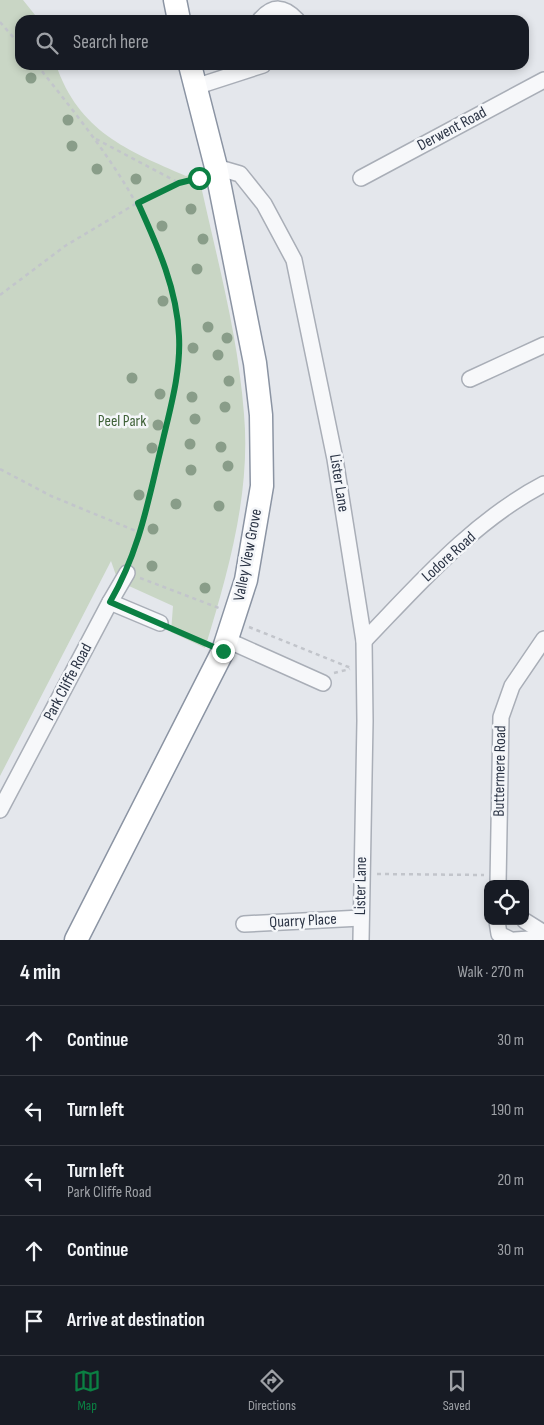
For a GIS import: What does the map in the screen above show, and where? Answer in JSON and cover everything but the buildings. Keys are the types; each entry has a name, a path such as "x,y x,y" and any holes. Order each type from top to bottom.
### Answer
{"highway":[{"path":"175,0 178,15"},
{"path":"191,70 217,172"},
{"name":"Valley View Grove","path":"76,940 230,632 246,580 262,486 260,415 255,363 217,172"}],"street":[{"path":"264,15 268,11 278,8 290,12 293,15"},
{"path":"195,87 248,70"},
{"name":"Derwent Road","path":"361,178 544,80"},
{"name":"Lister Lane","path":"217,172 240,174 264,204 294,260 336,459 364,641 366,721 360,918 361,940"},
{"path":"470,379 544,345"},
{"name":"Lodore Road","path":"364,641 435,568 510,504 544,484"},
{"name":"Park Cliffe Road","path":"0,810 110,602 127,574"},
{"path":"110,602 160,623"},
{"path":"230,632 324,683"},
{"name":"Buttermere Road","path":"498,880 501,717 512,686 544,639"},
{"name":"Quarry Place","path":"244,924 360,918"},
{"path":"529,924 544,933"},
{"path":"498,925 499,934 511,940"},
{"path":"515,940 544,938"}],"path":[{"path":"0,22 15,39"},
{"path":"42,70 95,139 138,203 162,256 176,304 180,337 176,385 141,532 127,574 230,632"},
{"path":"95,139 179,183"},
{"path":"0,295 66,246 138,203 179,183 217,172"},
{"path":"0,469 51,496 141,532"},
{"path":"160,623 230,632 364,673"},
{"path":"362,874 498,880"}],"green space":[{"name":"Peel Park","path":"0,0 23,0 35,15 15,15 15,70 58,70 66,88 78,107 107,136 144,157 186,176 198,172 237,353 244,414 245,444 241,503 236,532 222,591 205,648 171,632 173,606 118,581 111,561 0,776"}],"route":[{"path":"199,178 179,183 138,203 162,256 176,304 180,337 176,385 141,532 127,574 110,602 223,651"}]}
